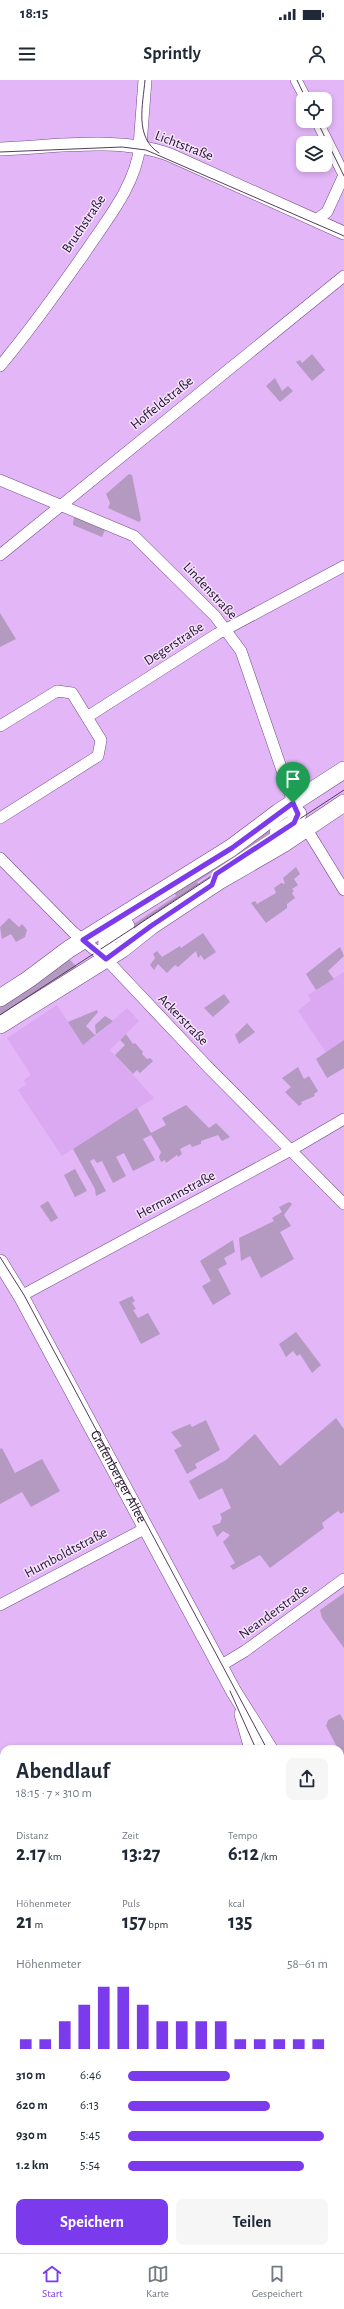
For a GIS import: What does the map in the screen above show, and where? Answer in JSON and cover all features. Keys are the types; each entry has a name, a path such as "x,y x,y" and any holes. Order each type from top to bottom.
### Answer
{"main road":[{"path":"0,1025 106,959 151,926 212,885 216,874 294,823 299,815 344,770"},
{"path":"0,998 83,940 172,887 232,848 299,815 344,803"},
{"path":"106,959 107,938 164,901 172,887"},
{"name":"Grafenberger Allee","path":"0,1262 21,1296 234,1692 267,1745"},
{"name":"Grafenberger Allee","path":"234,1692 251,1745"}],"street":[{"name":"Bruchstraße","path":"0,366 38,321 124,194 137,166 145,80"},
{"path":"296,80 302,92"},
{"path":"316,220 327,212 344,175 320,128"},
{"name":"Lichtstraße","path":"0,149 116,144 140,146 170,155 344,233"},
{"name":"Hoffeldstraße","path":"0,555 344,276"},
{"name":"Lindenstraße","path":"0,480 138,539 226,629 241,651 299,815 344,890"},
{"name":"Degerstraße","path":"87,717 226,629 344,566"},
{"path":"0,726 57,691 72,693 101,740 98,756 0,818"},
{"name":"Ackerstraße","path":"0,858 73,932 106,959 206,1065 344,1204"},
{"name":"Hermannstraße","path":"21,1296 291,1150 344,1119"},
{"name":"Humboldtstraße","path":"0,1605 146,1528"},
{"name":"Neanderstraße","path":"220,1666 245,1652 344,1579"}],"shaded area":[{"path":"312,354 325,370 312,381 296,362 300,360 302,363"},
{"path":"275,378 282,391 288,386 293,391 280,402 266,386"},
{"path":"129,474 132,475 141,520 139,522 108,508 110,503 106,494"},
{"path":"74,517 105,530 102,537 73,525"},
{"path":"0,613 16,639 0,647"},
{"path":"269,825 277,830 197,882 199,887 135,932 120,933 176,896 174,891"},
{"path":"296,867 300,874 294,879 298,885 292,889 294,891 292,893 295,898 287,904 287,908 266,923 251,903 255,901 257,904 276,893 274,888 281,883 285,884 283,878"},
{"path":"9,918 19,927 22,924 27,930 25,937 16,942 11,934 2,939 0,927"},
{"path":"203,933 216,952 204,960 201,955 198,958 196,951 178,967 175,965 167,973 158,964 154,970 150,965 155,958 153,954 157,951 162,957 180,946 181,948"},
{"path":"340,947 344,956 328,971 334,979 316,990 306,974"},
{"path":"67,957 80,970 0,1018 0,1005"},
{"path":"344,972 344,1040 326,1052 298,1011 311,1000 308,995"},
{"path":"224,994 230,1002 213,1017 204,1008"},
{"path":"57,1005 83,1044 96,1036 127,1008 139,1021 110,1050 154,1098 62,1156 18,1090 26,1085 24,1080 31,1075 7,1038"},
{"path":"97,1010 98,1012 86,1026 95,1035 83,1045 68,1022"},
{"path":"105,1016 113,1021 96,1035 95,1025"},
{"path":"247,1023 255,1032 239,1044 235,1035"},
{"path":"126,1034 133,1044 135,1043 143,1052 142,1054 147,1059 150,1058 153,1061 140,1073 137,1070 133,1074 115,1055 125,1045 120,1040"},
{"path":"344,1040 344,1068 327,1078 316,1059"},
{"path":"298,1067 304,1079 309,1076 318,1091 314,1094 315,1096 301,1102 302,1104 299,1106 285,1092 291,1087 282,1078"},
{"path":"186,1105 209,1128 216,1123 230,1137 222,1141 218,1135 201,1141 201,1144 192,1147 190,1144 180,1149 182,1154 178,1157 177,1155 166,1163 165,1160 161,1162 159,1157 161,1152 151,1135 143,1139 155,1160 133,1171 124,1153 116,1157 126,1176 113,1183 102,1161 97,1163 94,1159 90,1161 106,1191 96,1196 95,1189 73,1149 137,1108 151,1133 166,1125 162,1118"},
{"path":"75,1169 87,1191 75,1197 64,1175"},
{"path":"48,1201 58,1218 51,1222 40,1206"},
{"path":"289,1202 292,1204 284,1215 291,1226 280,1232 294,1259 261,1278 250,1256 241,1261 239,1238 274,1221 272,1218 282,1212 279,1207"},
{"path":"233,1240 235,1252 224,1258 227,1264 218,1269 231,1294 213,1305 202,1286 211,1281 200,1261"},
{"path":"132,1296 135,1301 132,1303 136,1309 133,1310 138,1318 148,1313 160,1334 141,1344 119,1302"},
{"path":"296,1332 321,1365 312,1373 300,1354 297,1356 293,1351 286,1357 279,1344"},
{"path":"336,1418 344,1429 344,1512 341,1514 338,1511 322,1523 324,1528 270,1568 260,1555 233,1570 230,1566 235,1563 223,1542 230,1535 223,1531 217,1537 212,1526 220,1523 222,1518 220,1514 231,1508 222,1488 199,1500 189,1481 226,1460 255,1434 280,1466"},
{"path":"206,1420 220,1450 195,1464 197,1468 187,1474 174,1450 182,1446 171,1432 190,1424 192,1427"},
{"path":"2,1448 15,1473 42,1459 60,1491 31,1507 22,1492 0,1504 0,1449"},
{"path":"344,1593 344,1648 322,1618 320,1610"},
{"path":"340,1714 344,1721 344,1745 336,1745 326,1726 328,1720"}],"tram line":[{"path":"145,80 142,110 143,129 151,146 159,153"},
{"path":"297,80 303,92"},
{"path":"320,128 344,176"},
{"path":"0,152 122,147 146,150 344,236"},
{"path":"0,1015 344,790"},
{"path":"0,1257 24,1295 265,1745"},
{"path":"230,1691 254,1745"}],"route":[{"path":"293,803 298,814 298,818 294,823 216,874 212,885 151,926 122,949 106,959 83,940 172,887 232,848 256,828 293,803"}]}
